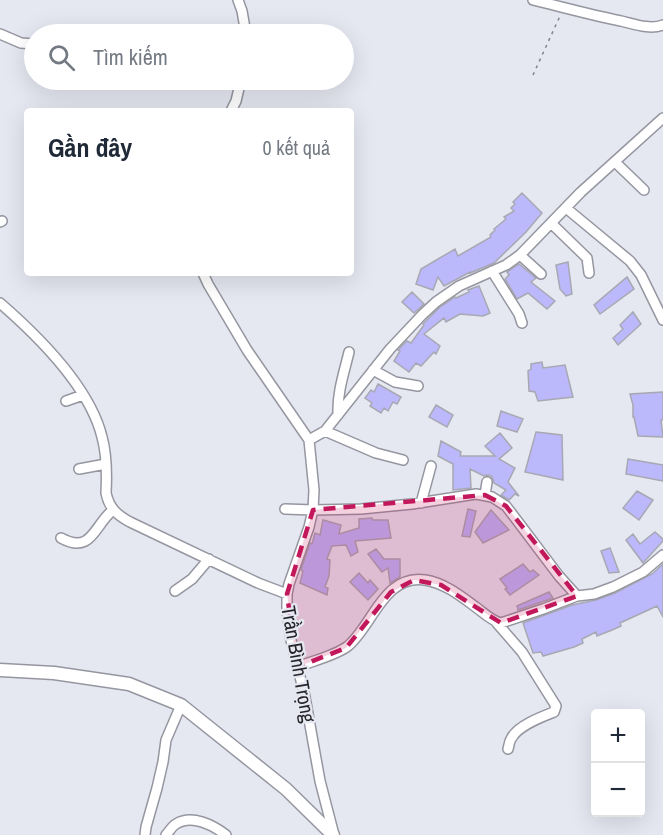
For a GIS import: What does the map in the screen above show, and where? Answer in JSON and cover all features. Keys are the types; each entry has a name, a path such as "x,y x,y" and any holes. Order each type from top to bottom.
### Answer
{"main road":[{"path":"0,670 54,673 129,684 181,705 278,782 334,835"}],"street":[{"path":"238,0 244,24"},
{"path":"533,0 567,5 649,27 663,25"},
{"path":"0,34 24,43"},
{"path":"232,108 239,90"},
{"path":"309,440 325,431 390,349 436,302 459,286 506,265 520,255 550,223 663,118"},
{"path":"615,162 644,190"},
{"path":"566,208 630,261 663,320"},
{"path":"550,223 587,258 589,273"},
{"path":"520,255 541,274"},
{"path":"492,271 519,314 522,323"},
{"name":"Trần Bình Trọng","path":"204,276 247,350 309,440 314,490 313,510 289,584 287,611 320,781 334,835"},
{"path":"0,303 45,346 83,395 93,413 102,435 107,498 113,510 130,522 258,583 287,594"},
{"path":"338,415 339,390 349,352"},
{"path":"373,370 395,382 418,386"},
{"path":"66,401 83,395"},
{"path":"325,431 376,453 403,460"},
{"path":"79,469 106,464"},
{"path":"421,503 431,466"},
{"path":"485,495 487,482"},
{"path":"285,509 361,509 421,503 476,494 492,497 506,506 577,596"},
{"path":"61,538 77,544 85,542 113,510"},
{"path":"496,622 501,623 577,596 594,594 613,587 644,572 663,555"},
{"path":"175,591 192,579 209,560"},
{"path":"297,667 346,648 381,602 399,585 414,580 426,580 441,585 458,594 496,622 522,652 556,706 554,712 527,724 516,732 511,738 508,749"},
{"path":"145,835 163,762 166,740 181,705"},
{"path":"166,835 175,824 190,820 208,824 226,835"}],"path":[{"path":"533,75 567,5"}],"highlighted area":[{"path":"485,495 506,506 577,596 501,623 441,585 414,580 391,592 346,648 297,667 287,594 313,510"}],"building":[{"path":"522,193 542,213 494,263 470,272 444,286 438,277 433,290 416,284 421,269 455,249 458,256 491,237 494,229 506,219 504,217 514,211 511,208 515,204 513,202"},
{"path":"568,262 572,294 566,296 560,289 556,265"},
{"path":"519,264 536,278 531,282 555,301 547,309 528,293 517,299 505,279 509,275 507,272"},
{"path":"627,277 634,289 600,314 594,305"},
{"path":"479,286 490,313 483,316 460,314 446,322 444,318 424,334 440,346 436,354 434,352 421,366 416,363 409,372 394,361 400,351 398,350 407,341 411,343 423,324 440,307"},
{"path":"412,292 424,304 414,313 402,302"},
{"path":"633,312 641,324 618,345 613,338 623,329 620,325"},
{"path":"542,362 543,368 565,365 573,397 538,401 535,392 529,391 528,371 531,369 531,364"},
{"path":"378,384 401,397 397,404 393,402 388,411 384,408 381,413 370,406 372,403 365,398 371,390 374,392"},
{"path":"663,392 663,420 661,420 663,437 638,436 630,394"},
{"path":"436,405 453,415 447,427 429,417"},
{"path":"501,411 523,419 517,432 497,426"},
{"path":"536,432 562,435 563,480 525,472"},
{"path":"500,433 512,448 499,459 515,468 508,482 519,496 515,494 509,500 501,495 506,490 494,483 491,476 484,476 470,469 471,488 453,490 453,464 438,456 441,441 461,452 460,456 495,456 485,446"},
{"path":"628,459 663,465 663,481 626,474"},
{"path":"637,491 653,500 639,520 623,508"},
{"path":"468,509 476,511 470,537 462,536"},
{"path":"491,510 509,530 483,543 475,532"},
{"path":"372,518 373,520 388,520 391,538 355,541 358,552 351,556 346,545 332,546 327,559 330,560 329,576 325,587 328,588 327,595 300,583 303,571 301,570 310,543 312,544 315,533 320,535 323,520 341,525 339,534 359,528 359,519"},
{"path":"655,532 663,541 643,563 626,540 633,534 640,544"},
{"path":"610,548 619,572 609,573 601,551"},
{"path":"376,549 384,559 400,559 400,577 390,583 388,568 382,572 368,554"},
{"path":"523,564 530,572 533,570 539,575 510,595 500,579"},
{"path":"663,564 663,617 657,606 620,623 621,626 612,630 597,636 596,632 582,639 583,643 574,647 543,656 541,652 533,653 523,623 572,605 615,593 652,574"},
{"path":"359,573 368,583 370,580 378,589 368,600 350,582"},
{"path":"549,592 553,598 518,610 517,606"}]}
